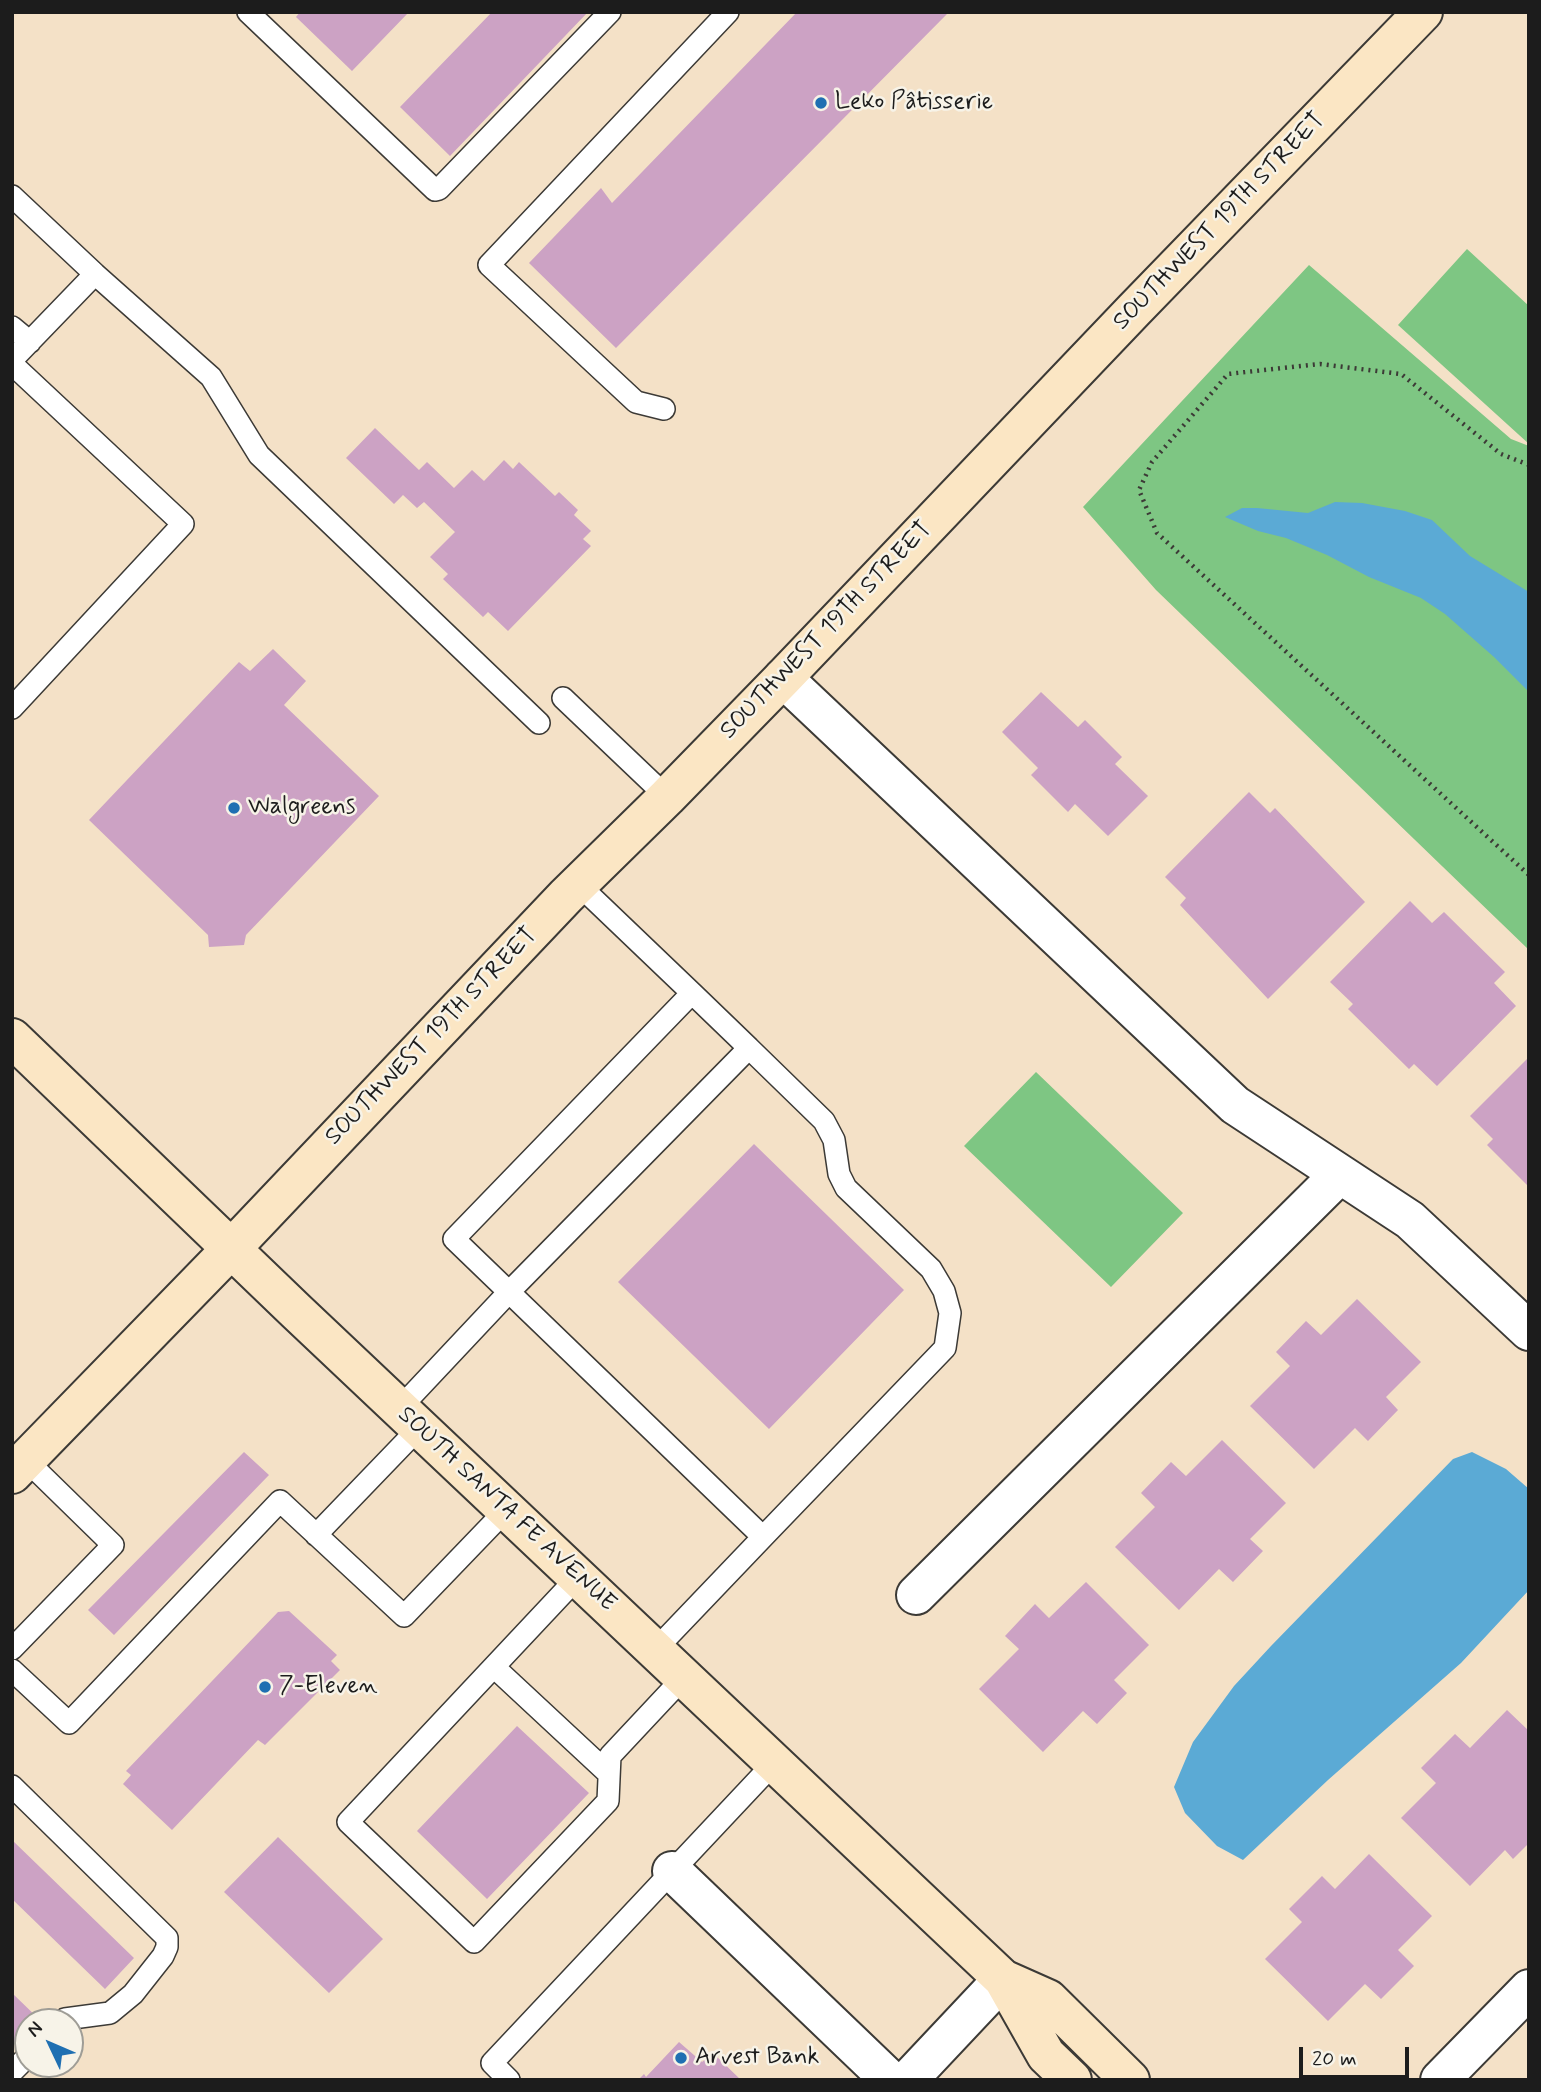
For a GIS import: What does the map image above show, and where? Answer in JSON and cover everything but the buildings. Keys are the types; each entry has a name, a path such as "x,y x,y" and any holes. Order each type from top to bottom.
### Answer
{"street":[{"name":"SOUTHWEST 19TH STREET","path":"19,1467 231,1249 578,884 783,678 1423,12"},
{"path":"783,678 1235,1105 1410,1220 1529,1331"},
{"name":"SOUTH SANTA FE AVENUE","path":"12,1038 231,1249 1003,1979 1046,2055 1072,2080"},
{"path":"916,1595 1340,1174"},
{"path":"672,1871 891,2080"},
{"path":"908,2080 1003,1979"},
{"name":"SOUTH SANTA FE AVENUE","path":"1003,1979 1048,1999 1130,2080"},
{"path":"1440,2080 1529,1989"}],"lane":[{"path":"248,12 435,190 439,189 610,12"},
{"path":"664,409 636,402 489,265 728,12"},
{"path":"12,196 94,274 211,377 259,455 539,723"},
{"path":"12,708 183,524 12,362 94,274"},
{"path":"12,327 30,342"},
{"path":"563,698 667,797"},
{"path":"578,884 824,1121 834,1140 839,1174 846,1188 931,1269 944,1291 950,1313 944,1348 655,1650"},
{"path":"692,993 454,1239 763,1537"},
{"path":"316,1535 509,1292 749,1048"},
{"path":"12,1649 113,1545 19,1467"},
{"path":"15,1679 69,1723 280,1501 404,1616 506,1510"},
{"path":"578,1577 348,1822 474,1942 608,1801 610,1756 684,1677"},
{"path":"494,1667 609,1774"},
{"path":"509,2080 492,2063 774,1763"},
{"path":"12,1786 167,1938 163,1956 133,1994 110,2013 84,2016"}],"path":[{"path":"1529,465 1501,454 1401,373 1320,364 1228,374 1152,462 1139,489 1157,533 1529,875"}],"green space":[{"path":"1467,249 1529,306 1529,444 1398,325"},
{"path":"1309,265 1511,439 1529,446 1529,950 1156,590 1083,507"},
{"path":"1036,1072 1183,1213 1111,1287 964,1146"}],"water":[{"path":"1335,502 1362,503 1405,511 1432,520 1470,556 1529,592 1529,692 1445,614 1421,598 1286,538 1258,531 1225,517 1242,508 1308,513"},
{"path":"1472,1452 1506,1469 1529,1489 1529,1590 1461,1663 1328,1780 1243,1860 1217,1846 1185,1813 1174,1787 1193,1742 1234,1686 1271,1646 1453,1459"}],"place":[{"name":"Leko Pâtisserie","path":"821,103"},
{"name":"Walgreens","path":"234,808"},
{"name":"7-Eleven","path":"265,1687"},
{"name":"Arvest Bank","path":"681,2058"}]}
